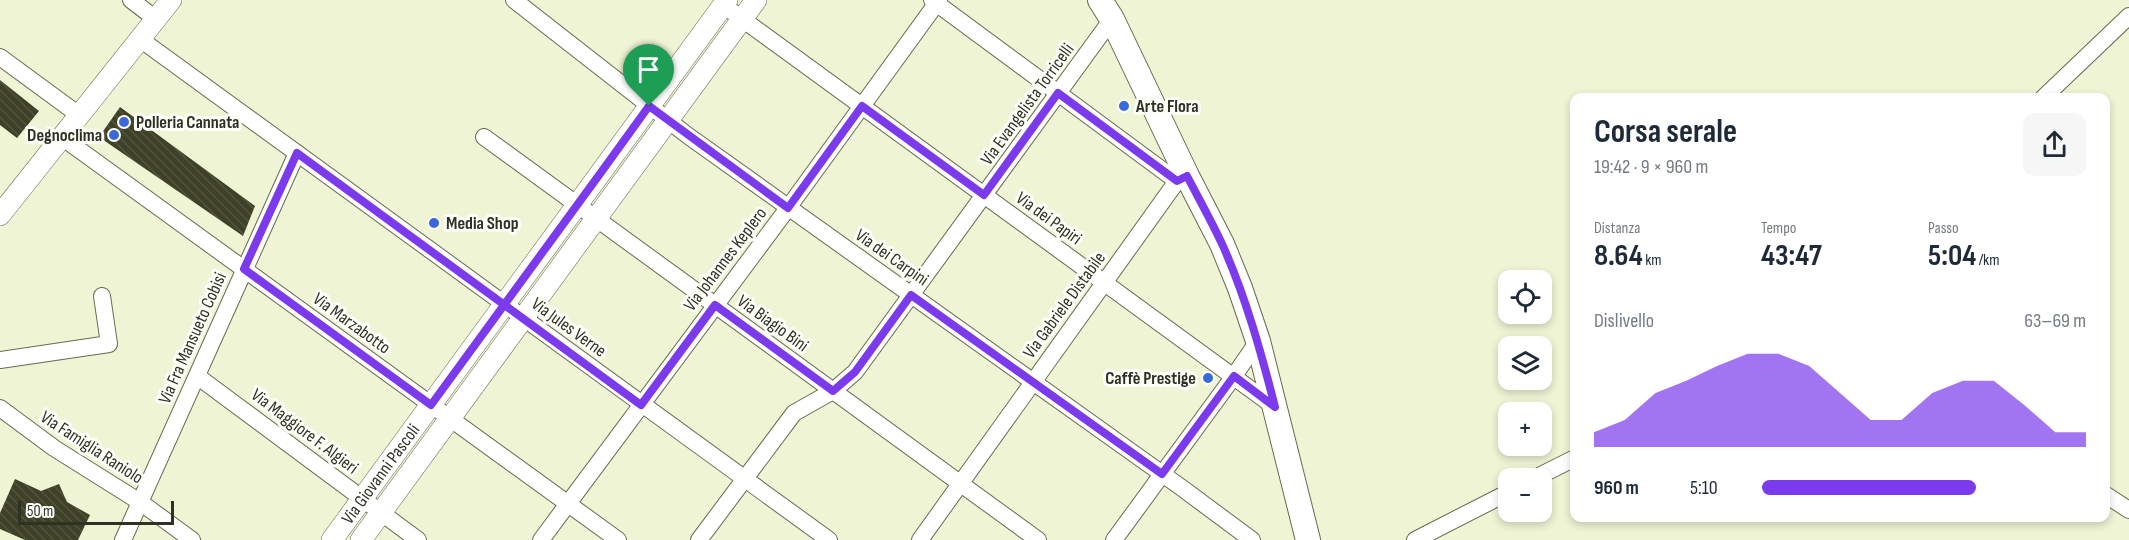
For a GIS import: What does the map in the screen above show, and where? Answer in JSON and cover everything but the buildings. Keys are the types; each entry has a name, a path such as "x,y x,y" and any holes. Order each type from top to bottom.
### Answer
{"main road":[{"path":"1106,10 1182,179 1222,244 1240,288 1258,341 1308,540"}],"street":[{"path":"131,0 156,20"},
{"path":"0,215 171,0"},
{"name":"Via dei Carpini","path":"514,0 649,106 788,208 1252,540"},
{"name":"Via Giovanni Pascoli","path":"361,540 756,0"},
{"path":"936,1 1058,93 1182,179"},
{"name":"Via Johannes Keplero","path":"541,540 788,208 936,1"},
{"name":"Via Giovanni Pascoli","path":"332,540 725,3"},
{"name":"Via dei Papiri","path":"725,3 742,19 1275,407"},
{"name":"Via Evangelista Torricelli","path":"699,540 794,413 833,391 855,372 1058,93 1106,10"},
{"path":"2048,93 2129,16"},
{"name":"Via Jules Verne","path":"140,39 829,540"},
{"path":"0,57 79,115"},
{"name":"Via Biagio Bini","path":"484,137 1038,540"},
{"name":"Via Marzabotto","path":"63,138 618,540"},
{"name":"Via Fra Mansueto Cobisi","path":"123,540 297,153"},
{"name":"Via Gabriele Distabile","path":"920,540 1182,179"},
{"path":"0,360 109,344 102,296"},
{"path":"1114,540 1258,341"},
{"name":"Via Maggiore F. Algieri","path":"197,376 418,540"},
{"name":"Via Famiglia Raniolo","path":"0,408 54,448 140,502 192,540"},
{"path":"1552,470 1570,460"},
{"path":"1415,540 1498,498"},
{"path":"2110,498 2129,510"}],"place":[{"name":"Arte Flora","path":"1124,106"},
{"name":"Polleria Cannata","path":"124,122"},
{"name":"Degnoclima","path":"114,135"},
{"name":"Media Shop","path":"434,223"},
{"name":"Caffè Prestige","path":"1208,378"}],"route":[{"path":"649,106 578,205 505,304 468,354 431,405 244,269 297,153 505,304 641,405 715,305 833,391 855,372 911,295 1162,474 1234,376 1275,407 1258,341 1240,288 1222,244 1187,176 1177,181 1058,93 984,195 862,106 788,208 649,106"}]}
